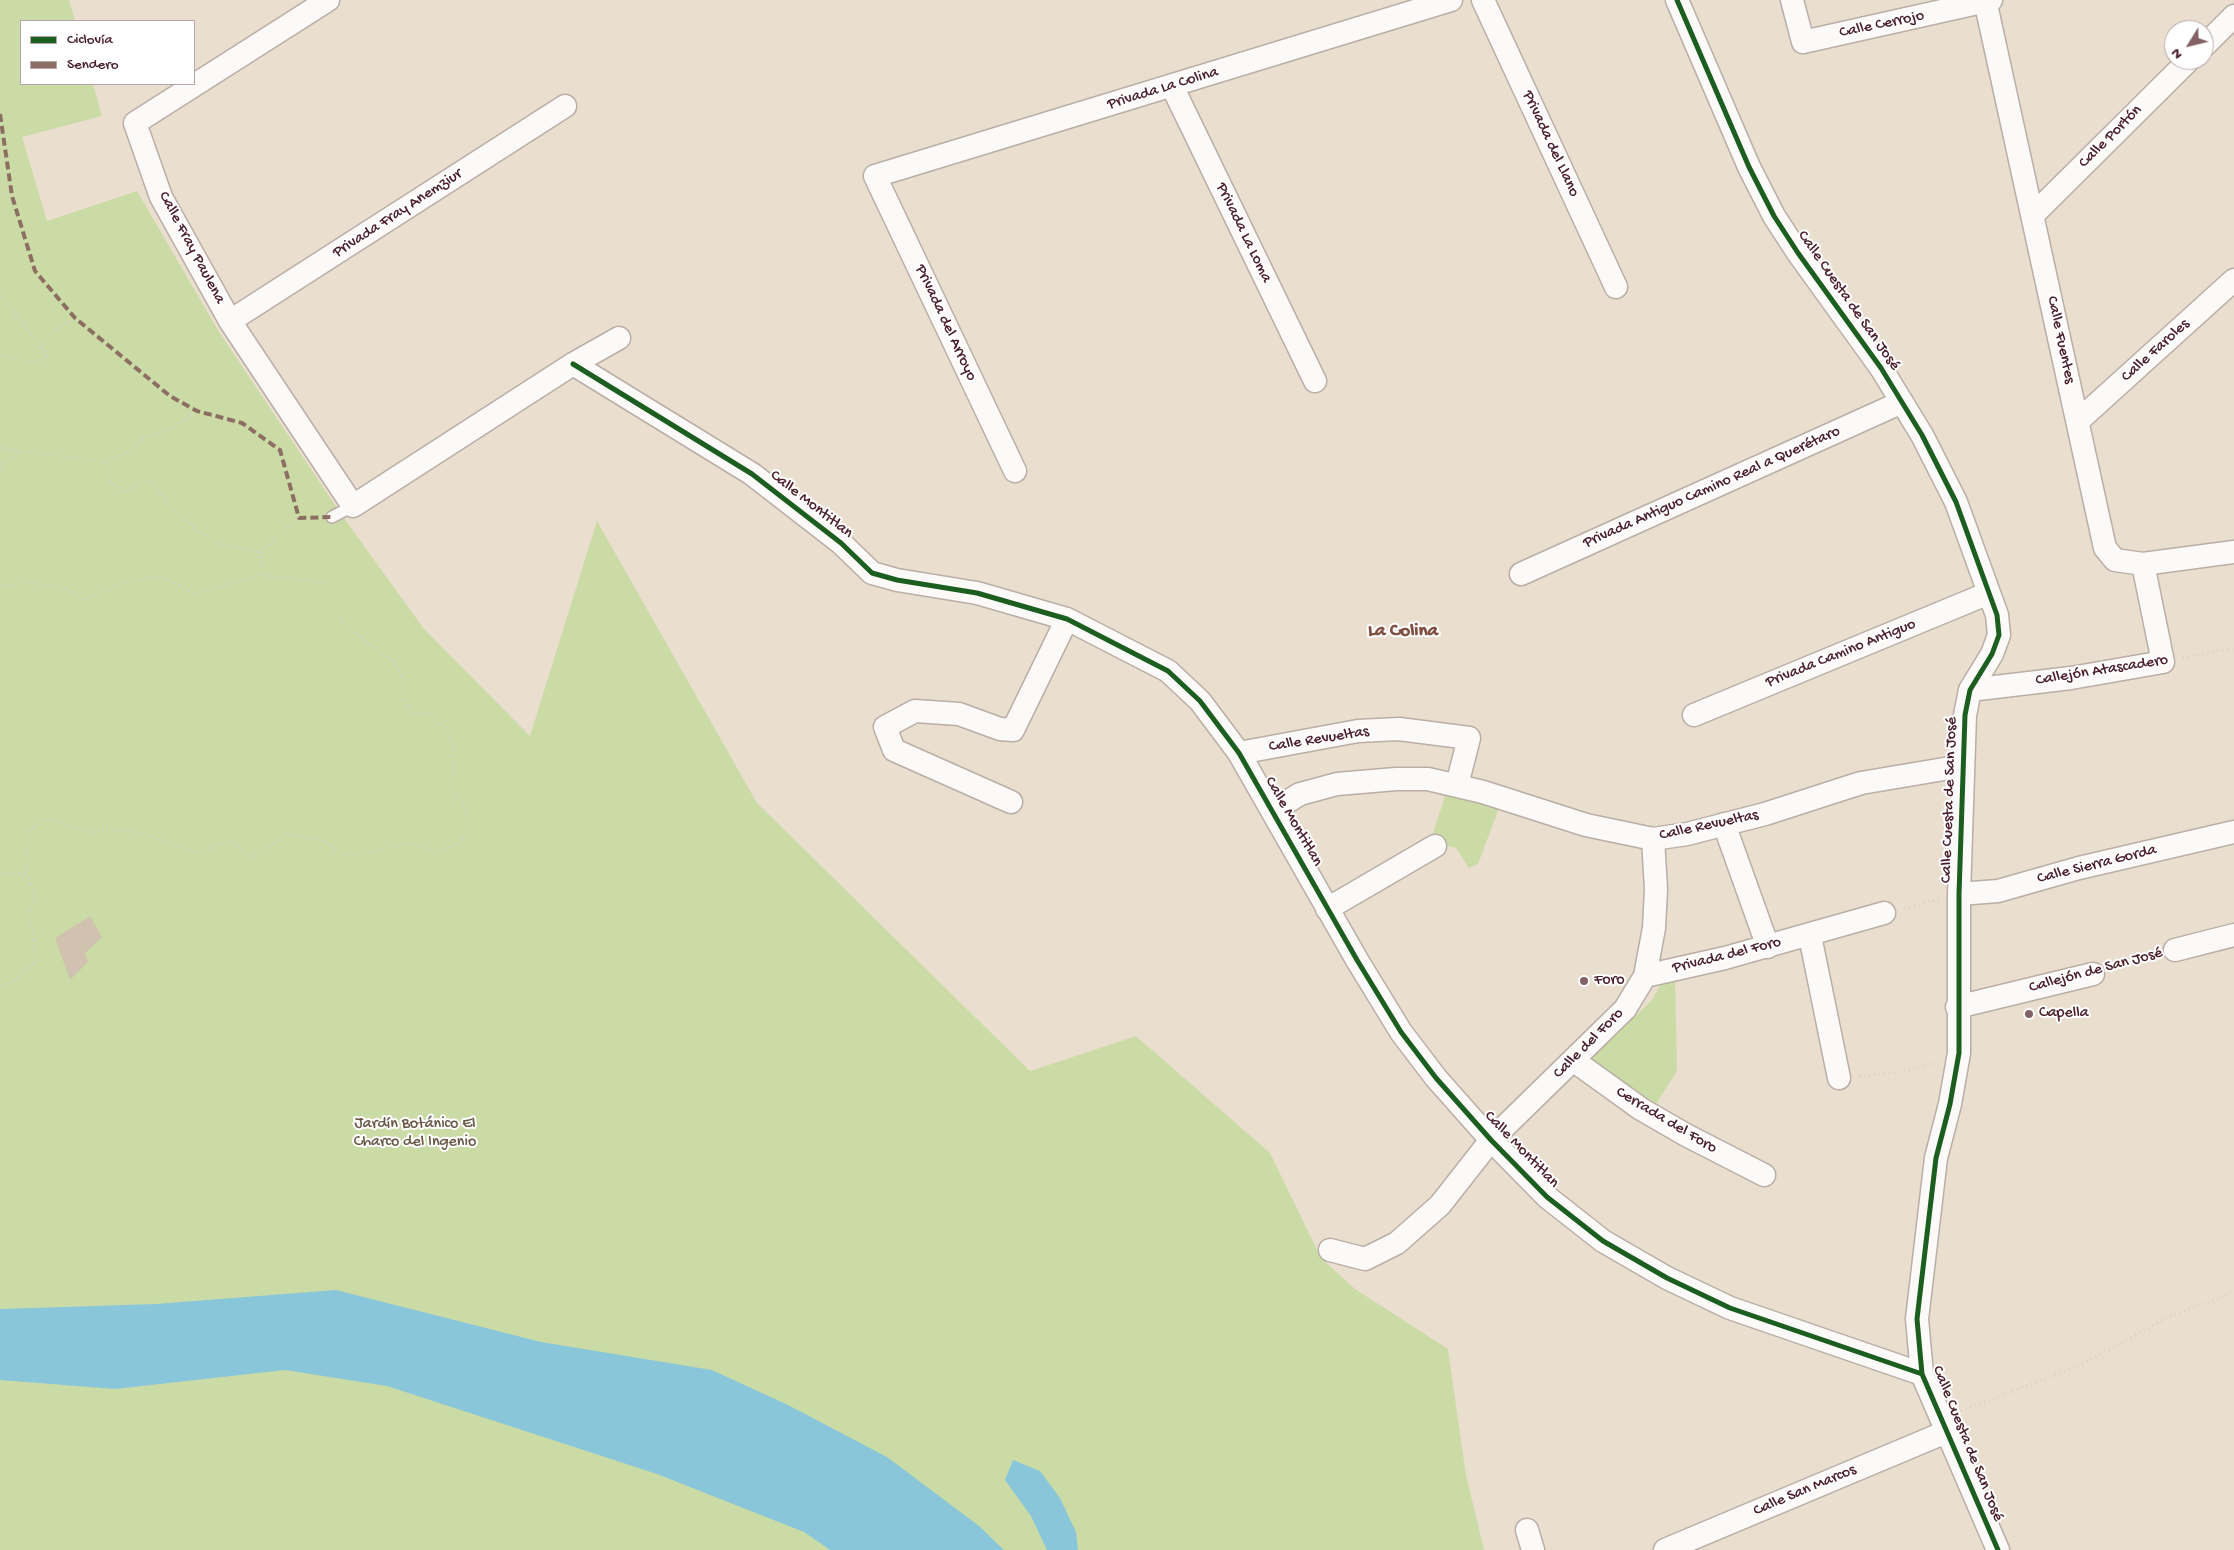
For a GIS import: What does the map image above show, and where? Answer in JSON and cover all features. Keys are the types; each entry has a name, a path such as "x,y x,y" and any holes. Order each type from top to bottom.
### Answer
{"street":[{"name":"Calle Fray Paulena","path":"195,85 328,0"},
{"name":"Privada La Colina","path":"875,176 1451,0"},
{"name":"Privada del Llano","path":"1483,0 1616,287"},
{"name":"Calle Cuesta de San José","path":"1678,0 1749,167 1774,216 1881,368 1922,435 1956,502 1997,615 1999,635 1992,654 1970,690 1964,715 1957,1007 1959,1053 1950,1104 1936,1158 1918,1319 1922,1374 1998,1550"},
{"name":"Calle Cerrojo","path":"1792,0 1803,42 1987,1"},
{"name":"Calle Fuentes","path":"1987,1 2105,548 2114,560 2143,564 2234,552"},
{"path":"2214,36 2234,16"},
{"name":"Calle Portón","path":"2033,215 2180,70"},
{"name":"Calle Fray Paulena","path":"195,85 135,123 161,197 230,321 353,506"},
{"name":"Privada La Loma","path":"1172,86 1315,381"},
{"name":"Privada Fray Anemziur","path":"230,321 565,106"},
{"name":"Privada del Arroyo","path":"875,176 1015,471"},
{"name":"Calle Faroles","path":"2078,421 2234,280"},
{"path":"353,506 574,364 619,338"},
{"name":"Calle Montitlan","path":"574,364 752,474 841,543 872,573 897,580 977,593 1067,619 1168,671 1200,701 1239,753 1327,908 1401,1032 1436,1078 1491,1140 1547,1197 1603,1241 1667,1278 1730,1308 1922,1374"},
{"name":"Privada Antiguo Camino Real a Querétaro","path":"1521,574 1902,402"},
{"path":"2143,564 2163,662"},
{"name":"Privada Camino Antiguo","path":"1694,715 1988,593"},
{"path":"1010,802 894,750 885,727 915,711 959,714 1000,729 1013,730 1067,619"},
{"name":"Callejón Atascadero","path":"1970,690 2072,678 2163,662"},
{"name":"Calle Revueltas","path":"1239,753 1358,732 1399,729 1469,738 1457,785"},
{"name":"Calle Revueltas","path":"1272,811 1300,794 1337,784 1428,779 1457,785 1586,825 1653,839 1687,834 1765,814 1860,783 1962,766"},
{"path":"1724,824 1768,947"},
{"name":"Calle Sierra Gorda","path":"1959,894 1998,892 2079,868 2234,832"},
{"name":"Calle del Foro","path":"1330,1250 1365,1259 1397,1243 1440,1205 1491,1140 1625,1009 1645,976 1654,928 1656,889 1653,839"},
{"path":"1327,908 1435,846"},
{"name":"Privada del Foro","path":"1645,976 1810,936 1884,913"},
{"name":"Callejón de San José","path":"2175,950 2234,935"},
{"path":"1810,936 1839,1078"},
{"name":"Callejón de San José","path":"1957,1007 2093,974"},
{"name":"Cerrada del Foro","path":"1572,1060 1641,1109 1686,1135 1764,1175"},
{"name":"Calle San Marcos","path":"1665,1550 1943,1426"}],"lane":[{"path":"332,517 353,506"}],"path":[{"path":"0,194 12,196"},
{"path":"0,294 42,348 47,358 38,363 0,356"},
{"path":"42,348 47,335 75,318"},
{"path":"0,448 105,462 127,453 145,437 173,428 197,411"},
{"path":"0,471 4,463 20,450"},
{"path":"105,462 110,482 123,492 150,480 174,510 215,544 260,552"},
{"path":"260,552 299,518"},
{"path":"260,552 262,575"},
{"path":"0,587 30,582 66,589 83,600 125,582 165,578 194,594 262,575 327,583"},
{"path":"0,986 14,981 36,962 33,932 28,915 36,897 26,874 24,861 29,831 40,821 47,819 89,832 123,830 149,835 200,852 226,843 234,843 251,859 256,858 287,834 323,840 341,854 350,856 410,842 438,852 461,842 468,834 468,819 463,802 452,790 454,769 453,745 448,729 437,717 427,713 415,714 409,711 404,696 403,679 395,663 343,622"},
{"path":"0,873 26,874"},
{"path":"1884,913 1959,894"},
{"path":"1839,1078 1910,1071"},
{"path":"1943,1426 2083,1364 2172,1315 2218,1299 2234,1290"}],"green space":[{"name":"Jardín Botánico El Charco del Ingenio","path":"0,0 69,0 75,20 20,20 20,85 93,85 102,116 22,137 47,221 137,191 219,332 341,514 424,629 530,736 597,521 757,803 1030,1071 1136,1036 1270,1153 1321,1258 1355,1289 1448,1349 1466,1475 1484,1550 0,1550"},
{"path":"1447,790 1499,808 1478,864 1469,868 1456,848 1430,842"},
{"path":"1675,975 1677,1071 1656,1104 1589,1061 1652,1000 1664,978"}],"water":[{"path":"336,1290 541,1342 712,1370 788,1405 887,1457 979,1526 1004,1550 830,1550 804,1532 657,1474 387,1386 285,1370 115,1389 0,1380 0,1309 156,1304"},
{"path":"1013,1460 1040,1471 1060,1498 1076,1532 1078,1550 1047,1550 1031,1516 1005,1480"}],"building":[{"path":"90,916 102,937 85,953 88,962 70,980 55,938"}],"marked path":[{"path":"0,114 12,196 35,271 75,318 170,396 197,411 242,423 280,450 299,518 332,517"}],"cycle path":[{"path":"1677,0 1749,167 1774,216 1798,253 1881,368 1922,435 1956,502 1997,615 1999,635 1992,654 1970,690 1965,715 1959,894 1959,1053 1950,1104 1936,1158 1917,1319 1922,1374 1998,1550"},
{"path":"573,364 752,474 841,543 872,573 897,580 977,593 1067,619 1168,671 1200,701 1239,753 1357,960 1401,1032 1436,1078 1491,1140 1547,1197 1603,1241 1667,1278 1730,1308 1922,1374"}],"place":[{"name":"Foro","path":"1584,981"},
{"name":"Capella","path":"2029,1014"}],"district":[{"name":"La Colina","path":"1403,632"}]}
